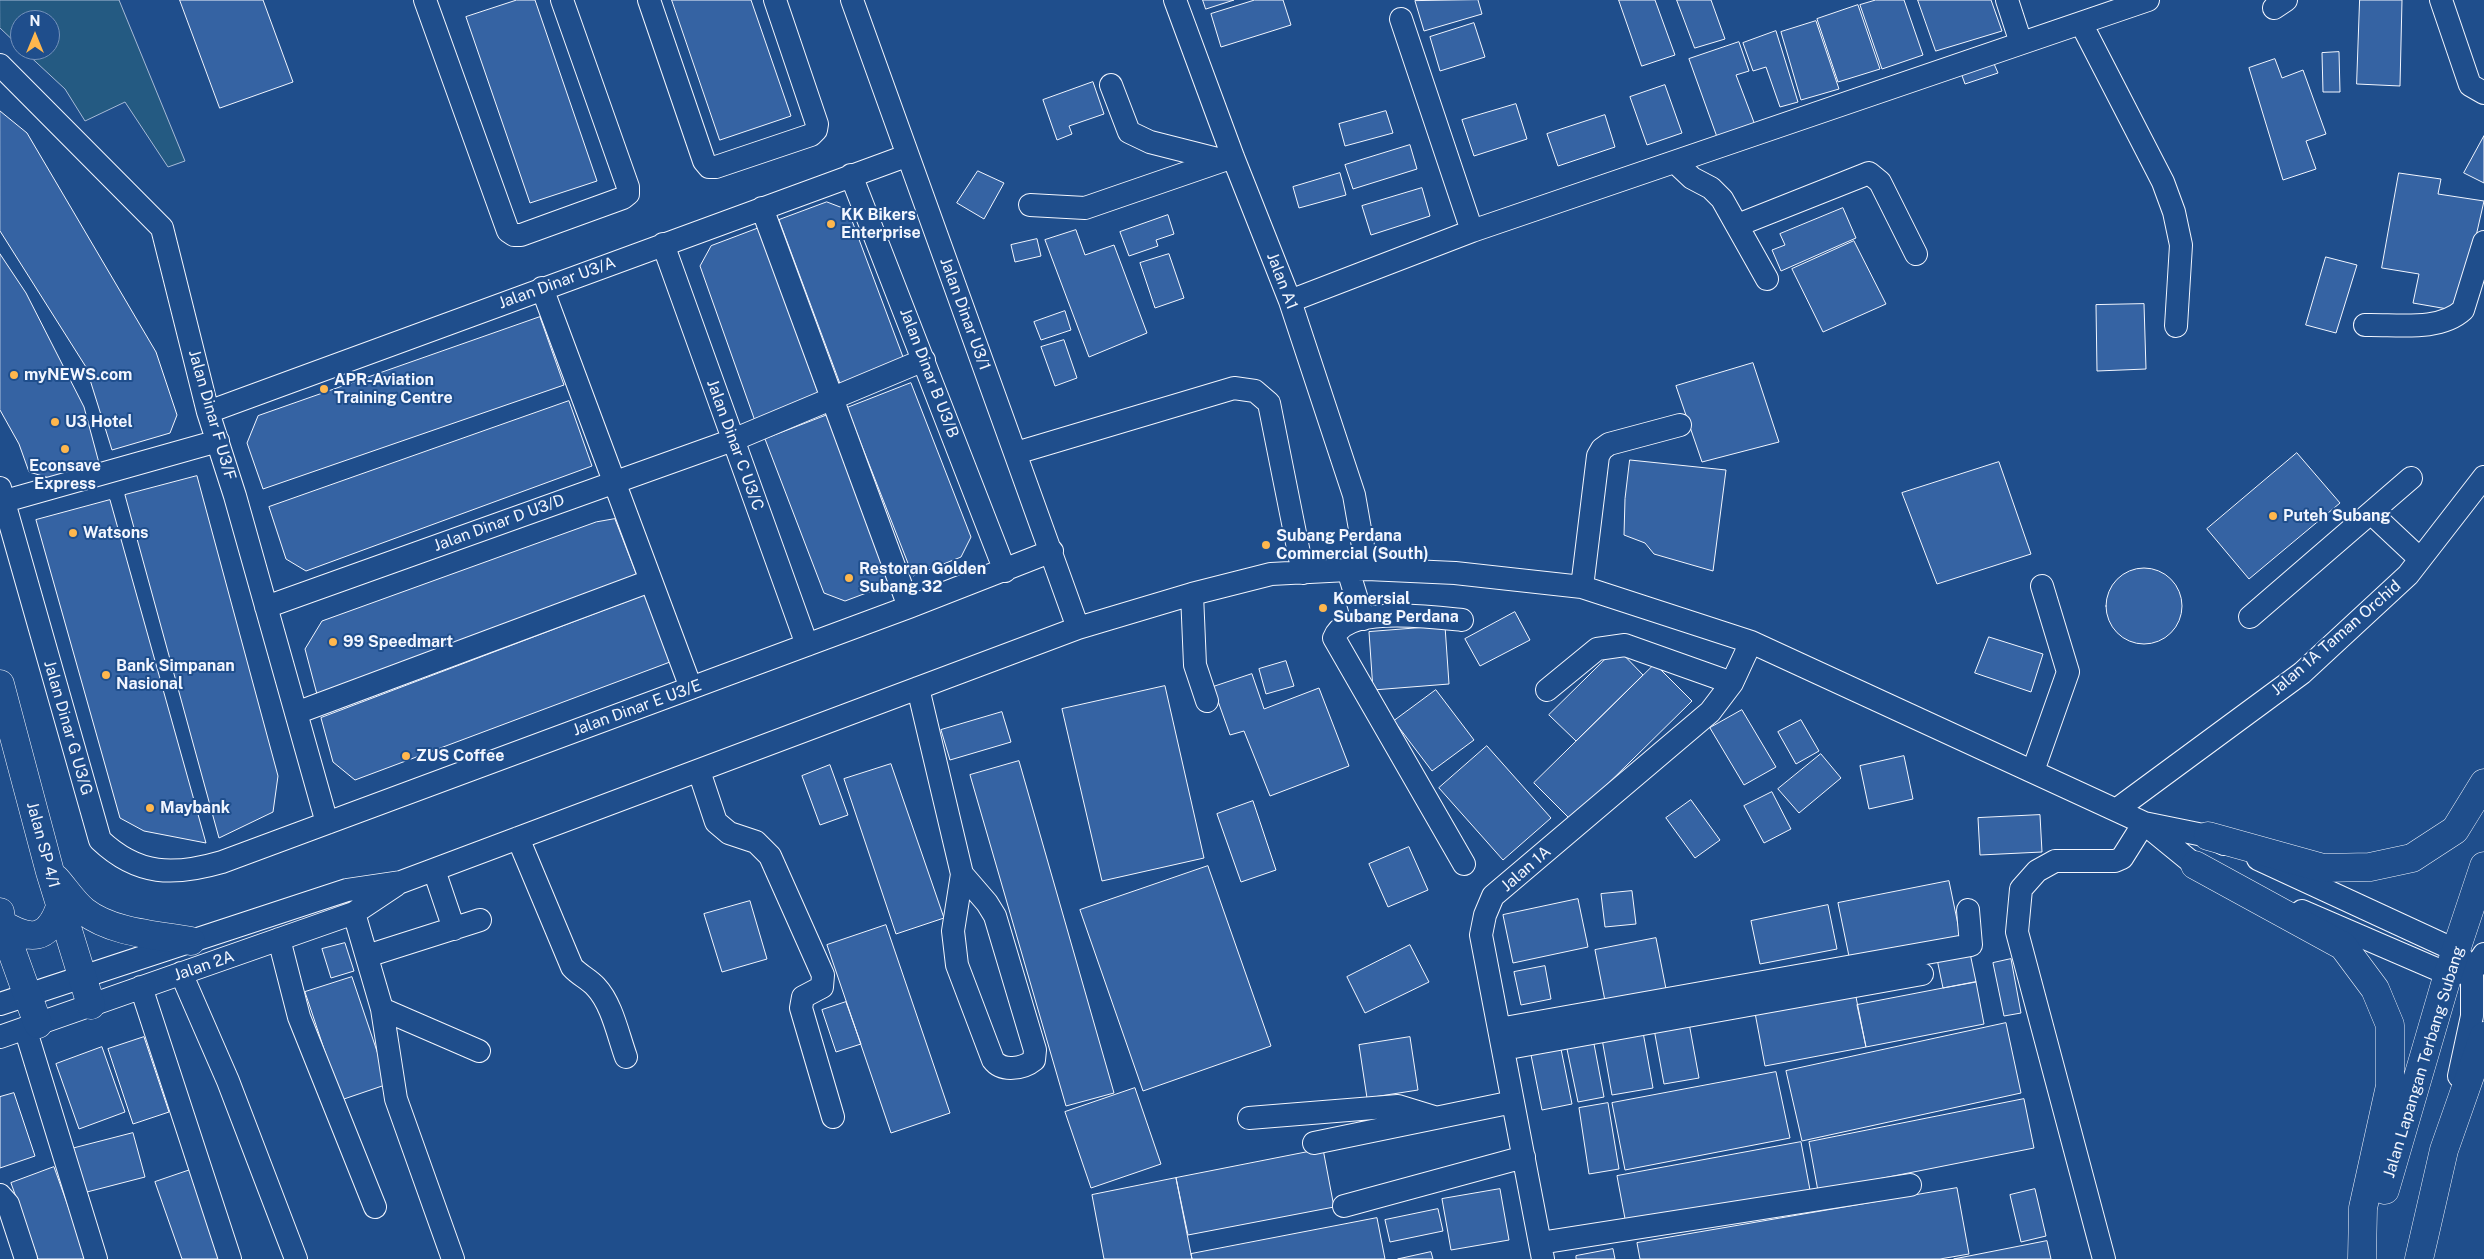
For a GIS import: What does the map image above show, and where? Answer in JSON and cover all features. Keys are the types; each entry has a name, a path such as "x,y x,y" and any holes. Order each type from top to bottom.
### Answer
{"main road":[{"name":"Jalan SP 4/1","path":"0,684 50,872 91,1005"},
{"path":"2208,836 2323,868 2370,867 2412,858 2455,830 2484,783"},
{"path":"2195,865 2343,946 2375,989 2390,1025 2390,1086 2363,1208 2362,1259"},
{"name":"Jalan Lapangan Terbang Subang","path":"2369,1259 2390,1169 2465,962 2484,866"},
{"path":"50,872 84,911 104,922 120,928 191,941"},
{"path":"1,918 26,936 36,935 46,931 55,921 60,907"},
{"path":"1,918 27,996 32,1026"},
{"path":"2419,1259 2444,1150 2484,1036"}],"street":[{"path":"425,0 508,231 514,235 521,235 623,198 628,194 628,187 562,0"},
{"path":"649,0 704,161 709,166 716,167 811,134 816,130 816,124 775,0"},
{"name":"Jalan Dinar U3/1","path":"852,0 906,156 1052,551 1078,628"},
{"name":"Jalan A1","path":"1176,0 1227,158 1290,301 1354,495 1363,619"},
{"path":"2007,0 2021,43"},
{"path":"1290,301 1472,232 2148,0"},
{"path":"2441,0 2470,85 2484,93"},
{"path":"1401,19 1472,232"},
{"path":"2081,23 2163,182 2174,212 2180,245 2176,326"},
{"name":"Jalan Dinar F U3/F","path":"0,65 162,228 208,412 218,441 327,823"},
{"path":"1111,86 1129,132 1150,142 1227,158"},
{"name":"Jalan Dinar U3/A","path":"208,412 906,156"},
{"path":"1030,205 1085,208 1227,158"},
{"path":"1675,162 1692,178 1711,188 1722,200 1738,225 1767,279"},
{"path":"1738,225 1869,173 1880,182 1916,254"},
{"name":"Jalan Dinar B U3/B","path":"851,175 1004,571"},
{"path":"762,208 909,607"},
{"path":"2365,324 2437,323 2458,315 2465,305 2484,242"},
{"name":"Jalan Dinar C U3/C","path":"663,244 807,645"},
{"path":"542,288 690,688"},
{"name":"Jalan Dinar D U3/D","path":"266,607 733,440 924,360"},
{"path":"1016,453 1234,388 1255,391 1269,403 1303,573"},
{"path":"1582,587 1598,456 1602,449 1609,444 1680,425"},
{"path":"2,494 218,441"},
{"name":"Jalan 1A Taman Orchid","path":"2116,810 2302,673 2408,575 2484,477"},
{"path":"2250,617 2412,478"},
{"name":"Jalan Dinar G U3/G","path":"2,494 100,840 116,855 137,865 166,872 194,870 222,862"},
{"path":"2371,513 2420,559"},
{"name":"Jalan Dinar E U3/E","path":"222,862 909,607 1052,551"},
{"path":"0,1004 347,890 401,882 1078,628 1192,594 1270,574 1358,570 1455,573 1582,587 1751,642 2144,823 2208,836 2465,962"},
{"path":"296,713 650,581"},
{"path":"2033,771 2068,672 2042,586"},
{"path":"1192,594 1195,665 1206,701"},
{"path":"1462,620 1409,615 1363,619 1336,632 1334,638 1464,864"},
{"name":"Jalan 1A","path":"1542,1251 1481,936 1484,916 1493,896 1710,712 1732,683 1751,642"},
{"path":"1547,690 1597,649 1625,645 1732,683"},
{"path":"918,688 962,874 953,931 958,965 993,1060 997,1065 1013,1068 1030,1064 1034,1060 1035,1050 995,916 987,902 962,874"},
{"path":"699,771 716,822 729,833 756,842 770,856 823,975 822,986 803,996 801,1008 833,1117"},
{"path":"2144,823 2195,865 2465,962"},
{"path":"2104,1259 2017,932 2021,889 2037,871 2055,861 2115,861 2122,858 2144,823"},
{"path":"518,838 572,967 578,974 595,985 604,996 626,1057"},
{"path":"434,870 454,929"},
{"name":"Jalan 2A","path":"0,1037 354,913 401,882"},
{"path":"1501,1039 1971,946 1968,910"},
{"path":"354,913 388,1035 396,1099 453,1259"},
{"path":"367,956 480,920"},
{"path":"279,939 299,1017 375,1206"},
{"path":"2444,1150 2472,1016 2465,962"},
{"path":"181,973 228,1081 296,1259"},
{"path":"1501,1039 1922,974"},
{"path":"141,988 230,1259"},
{"path":"382,1009 479,1052"},
{"path":"32,1026 96,1259"},
{"path":"1314,1143 1513,1102"},
{"path":"1249,1118 1398,1106 1435,1118"},
{"path":"1344,1206 1524,1157"},
{"path":"1542,1251 1910,1185"},
{"path":"0,1195 8,1204 26,1259"}],"shaded area":[{"path":"0,0 119,0 185,161 168,167 125,102 85,121 65,89 34,60 60,60 60,10 10,10 10,38 0,28"}],"building":[{"path":"180,0 263,0 293,82 220,108"},
{"path":"517,0 535,0 597,181 530,203 466,17"},
{"path":"672,0 751,0 791,116 720,140"},
{"path":"1203,0 1234,0 1206,9"},
{"path":"1255,0 1283,0 1291,25 1221,47 1211,14"},
{"path":"1478,0 1482,14 1424,31 1415,1"},
{"path":"1619,0 1655,0 1675,55 1642,66"},
{"path":"1677,0 1711,0 1725,39 1695,48"},
{"path":"1876,0 1904,0 1923,55 1882,69 1860,5"},
{"path":"1918,0 1991,0 2002,31 1936,51"},
{"path":"2360,0 2402,0 2400,86 2357,84"},
{"path":"1858,5 1880,69 1838,82 1817,19"},
{"path":"1816,21 1839,89 1801,100 1781,32"},
{"path":"1474,23 1485,57 1440,71 1430,37"},
{"path":"1776,31 1798,102 1780,107 1766,67 1753,71 1743,43"},
{"path":"1739,42 1749,71 1736,75 1755,125 1717,137 1689,59"},
{"path":"2339,52 2340,92 2323,92 2322,53"},
{"path":"1992,59 1998,73 1965,84 1960,70"},
{"path":"2275,59 2282,78 2303,70 2326,134 2306,141 2316,169 2283,180 2249,68"},
{"path":"1093,82 1104,114 1069,126 1072,134 1057,140 1043,100"},
{"path":"1665,85 1682,133 1647,145 1630,97"},
{"path":"1516,104 1527,139 1474,156 1462,120"},
{"path":"0,111 27,133 156,352 177,415 170,433 112,450 86,367 0,231"},
{"path":"1386,111 1393,133 1345,146 1339,124"},
{"path":"1605,115 1615,147 1558,166 1547,134"},
{"path":"2484,136 2484,183 2464,173"},
{"path":"1410,145 1417,169 1353,189 1345,165"},
{"path":"978,171 1004,183 984,219 957,203"},
{"path":"1340,173 1346,195 1299,208 1293,187"},
{"path":"2399,173 2441,179 2438,194 2484,201 2459,311 2413,303 2419,274 2382,268"},
{"path":"1422,188 1430,216 1371,235 1362,206"},
{"path":"827,202 848,210 906,365 842,389 779,220"},
{"path":"1843,208 1856,238 1781,271 1772,250 1785,245 1780,234"},
{"path":"1168,215 1174,234 1156,240 1158,246 1129,256 1120,232"},
{"path":"759,228 820,398 755,421 700,266 711,246"},
{"path":"1076,230 1085,255 1114,245 1147,333 1089,357 1045,240"},
{"path":"1037,239 1041,256 1015,262 1011,245"},
{"path":"1854,241 1886,304 1823,332 1792,269"},
{"path":"0,254 26,293 84,407 99,463 53,479 29,472 19,444 0,410"},
{"path":"1169,254 1184,298 1155,308 1140,263"},
{"path":"2326,257 2357,265 2336,333 2306,325"},
{"path":"2144,304 2146,369 2097,371 2096,305"},
{"path":"1065,311 1071,330 1041,340 1034,322"},
{"path":"540,317 564,385 263,489 247,443 258,416"},
{"path":"1064,340 1077,378 1055,386 1041,347"},
{"path":"1753,363 1779,442 1702,462 1676,386"},
{"path":"911,383 971,537 961,557 913,576 847,408"},
{"path":"569,401 592,466 306,571 286,559 269,507"},
{"path":"830,414 893,583 845,601 824,593 765,439"},
{"name":"Puteh Subang","path":"2297,453 2340,503 2249,579 2207,529"},
{"path":"1630,460 1726,470 1713,571 1654,554 1645,543 1624,535 1625,499"},
{"path":"1999,462 2031,554 1937,584 1902,493"},
{"path":"197,476 278,776 273,812 219,838 125,495"},
{"path":"110,500 206,843 144,831 120,818 36,520"},
{"path":"615,519 639,581 319,702 305,649 322,621 596,522"},
{"path":"2137,568 2151,568 2165,574 2176,585 2182,599 2179,621 2171,633 2151,644 2137,644 2123,638 2112,627 2106,613 2106,599 2112,585 2123,574"},
{"path":"645,595 670,662 355,780 333,762 321,718"},
{"path":"1515,612 1530,640 1480,666 1465,639"},
{"path":"1445,626 1449,684 1373,690 1369,632"},
{"path":"1989,637 2043,654 2031,692 1975,673"},
{"path":"1617,648 1643,675 1576,741 1549,715"},
{"path":"1286,661 1294,686 1266,694 1259,669"},
{"path":"1655,664 1692,701 1571,820 1534,783"},
{"path":"1252,674 1264,709 1319,688 1349,766 1270,796 1244,731 1230,735 1213,687"},
{"path":"1165,686 1204,858 1102,881 1062,709"},
{"path":"1436,690 1474,740 1432,771 1394,721"},
{"path":"1742,710 1776,767 1744,785 1710,728"},
{"path":"1002,712 1011,742 950,760 941,730"},
{"path":"1801,720 1819,751 1796,764 1778,732"},
{"path":"1487,746 1551,818 1503,860 1439,788"},
{"path":"1821,754 1841,778 1799,813 1778,789"},
{"path":"1904,756 1913,799 1869,809 1860,766"},
{"path":"1019,761 1114,1093 1066,1106 970,775"},
{"path":"891,764 944,918 896,934 844,779"},
{"path":"830,765 848,815 820,825 802,776"},
{"path":"1772,792 1791,829 1764,843 1744,806"},
{"path":"1691,800 1720,840 1695,858 1666,818"},
{"path":"1253,801 1276,870 1241,882 1217,814"},
{"path":"2040,815 2042,852 1980,855 1978,818"},
{"path":"1409,847 1428,890 1388,907 1369,864"},
{"path":"1208,866 1271,1046 1143,1091 1080,910"},
{"path":"1949,881 1962,944 1851,966 1838,903"},
{"path":"1632,891 1636,924 1605,927 1601,894"},
{"path":"1578,899 1588,947 1513,963 1503,915"},
{"path":"750,901 767,959 722,972 704,914"},
{"path":"1828,905 1837,949 1760,964 1751,921"},
{"path":"886,925 950,1113 891,1133 827,945"},
{"path":"1656,938 1667,994 1606,1006 1595,950"},
{"path":"345,943 354,971 331,978 322,949"},
{"path":"1410,945 1429,982 1365,1013 1347,977"},
{"path":"1970,953 1976,982 1943,988 1937,959"},
{"path":"2011,959 2021,1013 2004,1016 1993,963"},
{"path":"1545,966 1551,999 1521,1005 1514,972"},
{"path":"352,977 388,1084 341,1100 305,992"},
{"path":"1852,977 1866,1047 1765,1066 1752,997"},
{"path":"1976,982 1984,1024 1866,1047 1857,1005"},
{"path":"846,1002 861,1044 836,1052 822,1010"},
{"path":"1689,1023 1699,1078 1664,1084 1654,1029"},
{"path":"2006,1023 2021,1093 1802,1141 1786,1071"},
{"path":"1643,1032 1653,1088 1612,1095 1602,1039"},
{"path":"144,1037 169,1112 133,1124 108,1049"},
{"path":"1410,1037 1418,1090 1367,1098 1359,1045"},
{"path":"1594,1044 1604,1097 1578,1102 1567,1049"},
{"path":"102,1047 125,1112 79,1129 56,1064"},
{"path":"1561,1049 1572,1104 1542,1110 1531,1055"},
{"path":"1776,1072 1790,1138 1625,1170 1612,1103"},
{"path":"1135,1088 1161,1164 1091,1188 1065,1112"},
{"path":"14,1093 35,1156 0,1168 0,1097"},
{"path":"2024,1099 2034,1148 1818,1191 1809,1142"},
{"path":"1608,1103 1619,1169 1589,1174 1579,1108"},
{"path":"133,1133 145,1177 83,1193 71,1149"},
{"path":"1801,1142 1810,1190 1626,1224 1617,1176"},
{"path":"1323,1149 1334,1207 1188,1235 1176,1178"},
{"path":"54,1167 87,1259 38,1259 11,1183"},
{"path":"196,1168 227,1259 182,1259 155,1182"},
{"path":"1176,1178 1192,1259 1104,1259 1092,1195"},
{"path":"1957,1188 1969,1254 1940,1259 1640,1259 1637,1243"},
{"path":"1500,1189 1509,1240 1451,1250 1442,1199"},
{"path":"2035,1189 2046,1236 2021,1242 2010,1195"},
{"path":"1438,1209 1443,1231 1390,1242 1385,1220"},
{"path":"1377,1218 1385,1259 1192,1259 1191,1254"},
{"path":"2047,1241 2051,1259 1954,1259"},
{"path":"1613,1249 1615,1259 1576,1259 1576,1256"},
{"path":"1431,1252 1433,1259 1398,1259"}],"place":[{"name":"KK Bikers Enterprise","path":"831,224"},
{"name":"myNEWS.com","path":"14,375"},
{"name":"APR-Aviation Training Centre","path":"324,389"},
{"name":"U3 Hotel","path":"55,422"},
{"name":"Econsave Express","path":"65,449"},
{"name":"Puteh Subang","path":"2273,516"},
{"name":"Watsons","path":"73,533"},
{"name":"Subang Perdana Commercial (South)","path":"1266,545"},
{"name":"Restoran Golden Subang 32","path":"849,578"},
{"name":"Komersial Subang Perdana","path":"1323,608"},
{"name":"99 Speedmart","path":"333,642"},
{"name":"Bank Simpanan Nasional","path":"106,675"},
{"name":"ZUS Coffee","path":"406,756"},
{"name":"Maybank","path":"150,808"}]}
